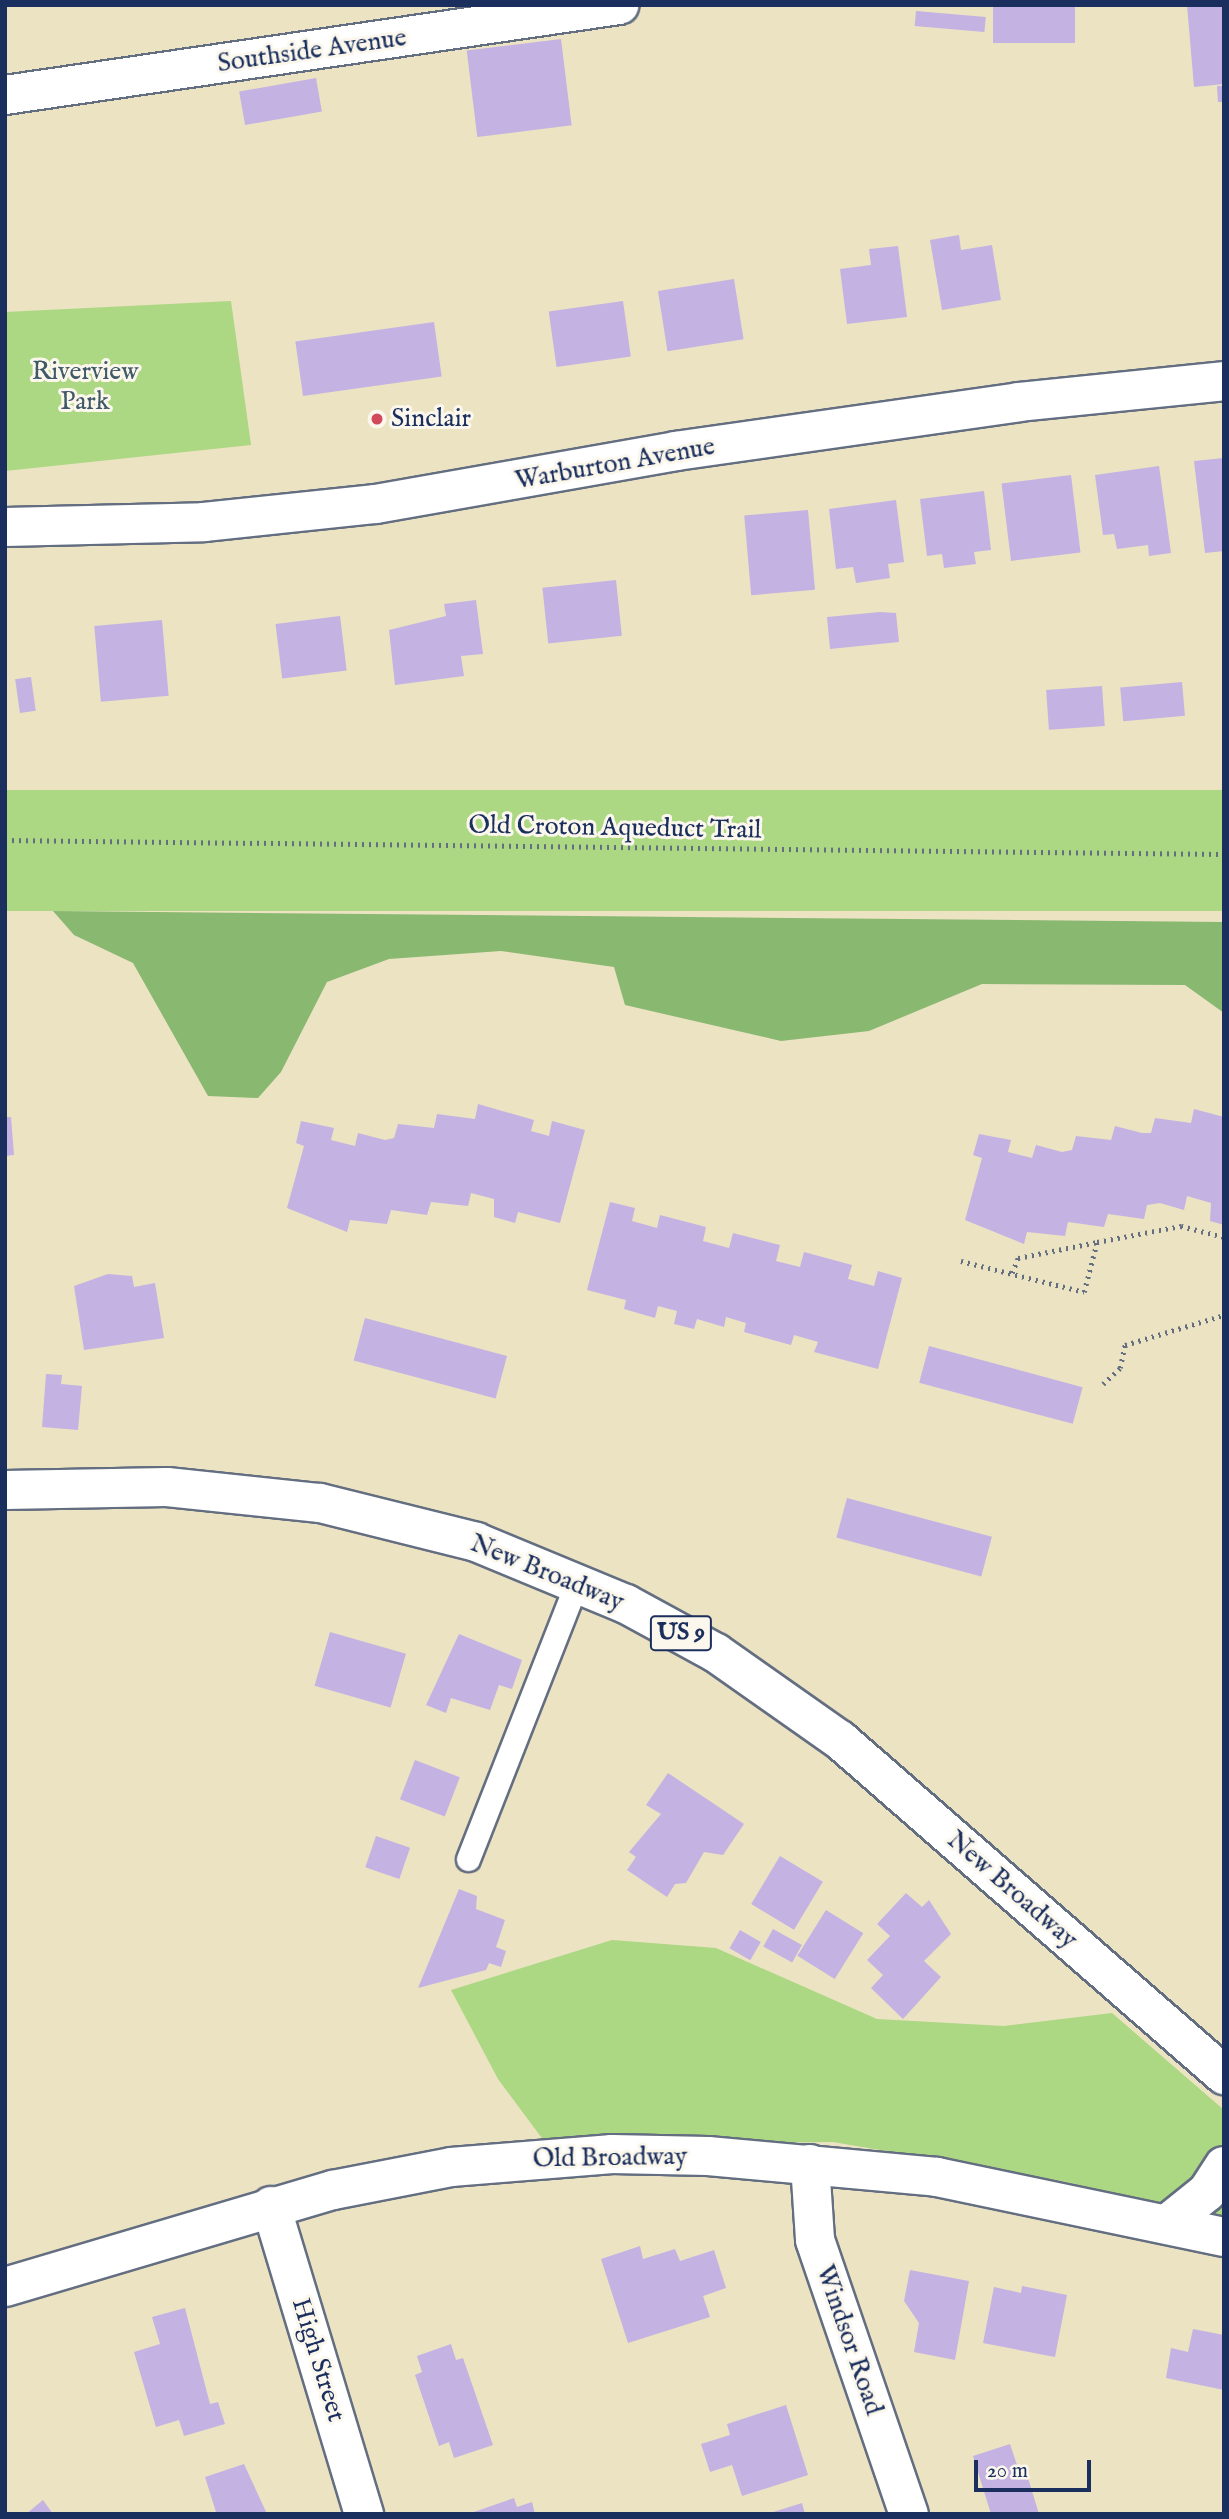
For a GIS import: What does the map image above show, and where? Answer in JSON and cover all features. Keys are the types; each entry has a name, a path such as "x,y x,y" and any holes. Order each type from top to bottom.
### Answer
{"main road":[{"name":"Southside Avenue","path":"5,95 619,5"},
{"name":"Warburton Avenue","path":"5,527 204,522 376,504 676,451 1019,402 1224,381"},
{"name":"New Broadway","path":"5,1490 167,1487 320,1503 476,1542 577,1582 716,1653 820,1726 1223,2076"},
{"name":"Old Broadway","path":"5,2287 271,2206 395,2177 509,2161 664,2153 937,2177 1224,2237"},
{"name":"Windsor Road","path":"810,2164 815,2240 908,2514"},
{"path":"1167,2224 1207,2192 1224,2166"},
{"name":"High Street","path":"271,2206 364,2514"}],"lane":[{"path":"468,1859 577,1582"}],"path":[{"name":"Old Croton Aqueduct Trail","path":"5,840 1224,854"},
{"path":"1012,1273 1018,1258 1181,1226 1224,1237"},
{"path":"961,1261 1084,1292 1097,1242"},
{"path":"1103,1384 1120,1368 1125,1345 1224,1315"}],"green space":[{"name":"Riverview Park","path":"231,301 251,445 5,471 5,312"},
{"path":"5,790 1224,790 1224,911 5,911"},
{"path":"53,911 1224,922 1224,1013 1185,985 982,984 869,1031 781,1041 625,1005 614,967 501,951 389,959 327,982 281,1072 258,1098 208,1096 133,963 74,935"},
{"path":"612,1940 716,1948 877,2019 1004,2026 1112,2013 1224,2110 1224,2221 1067,2182 833,2142 547,2145 498,2079 451,1990"}],"building":[{"path":"993,5 1075,5 1075,43 993,43"},
{"path":"1187,5 1224,5 1224,84 1194,87"},
{"path":"916,11 986,17 984,32 915,26"},
{"path":"561,39 572,125 477,137 467,51"},
{"path":"316,78 322,111 245,125 239,92"},
{"path":"1217,86 1224,86 1224,102 1218,102"},
{"path":"959,235 961,250 992,245 1001,300 942,310 930,240"},
{"path":"898,246 907,317 847,324 840,269 871,265 869,249"},
{"path":"734,279 744,339 667,351 658,291"},
{"path":"623,301 631,356 557,367 549,311"},
{"path":"434,322 442,376 303,396 295,341"},
{"path":"1224,458 1224,551 1205,553 1194,461"},
{"path":"1159,466 1171,553 1149,556 1148,545 1117,549 1114,534 1103,535 1095,475"},
{"path":"1071,475 1081,552 1011,561 1002,484"},
{"path":"984,491 991,550 974,552 976,564 944,568 942,554 927,556 920,499"},
{"path":"896,500 904,562 888,564 890,578 856,583 853,567 836,569 829,509"},
{"path":"808,510 815,590 751,595 744,516"},
{"path":"616,580 622,636 548,643 542,588"},
{"path":"476,600 483,654 461,656 464,676 395,685 389,630 446,616 444,604"},
{"path":"896,613 899,642 830,649 827,617"},
{"path":"340,616 347,671 282,679 275,624"},
{"path":"162,620 169,696 101,702 94,626"},
{"path":"31,677 36,711 20,713 15,679"},
{"path":"1182,682 1185,716 1123,721 1120,687"},
{"path":"1102,686 1105,726 1049,730 1046,690"},
{"path":"478,1104 534,1120 531,1131 549,1136 552,1121 585,1130 560,1223 518,1212 515,1223 494,1217 494,1199 471,1193 468,1206 431,1202 427,1215 391,1210 387,1224 350,1220 347,1232 287,1208 304,1146 296,1143 301,1121 334,1128 331,1140 355,1146 358,1133 385,1140 394,1138 398,1124 434,1128 437,1114 475,1119"},
{"path":"1194,1109 1224,1117 1224,1225 1210,1221 1211,1203 1187,1196 1184,1210 1160,1203 1147,1205 1144,1219 1108,1214 1104,1227 1068,1222 1065,1236 1027,1232 1024,1244 965,1220 982,1158 973,1155 979,1134 1011,1140 1008,1152 1032,1158 1036,1145 1062,1152 1072,1150 1076,1136 1111,1140 1115,1126 1151,1133 1155,1118 1191,1123"},
{"path":"5,1117 11,1117 14,1155 5,1156"},
{"path":"610,1202 635,1208 632,1221 657,1228 660,1215 706,1227 703,1241 729,1248 733,1233 780,1245 776,1261 800,1267 804,1252 852,1265 848,1279 874,1286 878,1271 902,1278 878,1369 814,1352 818,1342 794,1335 791,1345 744,1332 746,1323 726,1317 724,1327 697,1319 694,1329 674,1324 677,1311 658,1306 655,1318 624,1309 626,1300 587,1290"},
{"path":"108,1274 132,1276 134,1287 155,1283 164,1338 84,1350 74,1286"},
{"path":"365,1318 507,1356 496,1399 354,1361"},
{"path":"929,1346 1083,1387 1073,1424 919,1383"},
{"path":"46,1374 62,1375 61,1384 82,1386 78,1430 42,1427"},
{"path":"847,1498 992,1537 981,1576 836,1538"},
{"path":"330,1632 406,1654 391,1708 315,1686"},
{"path":"459,1634 522,1660 512,1689 499,1685 490,1710 451,1698 446,1713 426,1705"},
{"path":"415,1760 460,1777 445,1816 400,1799"},
{"path":"668,1773 744,1824 723,1855 704,1852 686,1883 675,1884 667,1897 627,1870 636,1857 629,1852 661,1814 646,1805"},
{"path":"376,1836 410,1848 399,1879 365,1867"},
{"path":"780,1856 823,1882 794,1930 751,1904"},
{"path":"459,1889 477,1896 476,1909 505,1920 496,1947 506,1951 501,1967 489,1963 486,1970 418,1988"},
{"path":"906,1893 922,1907 929,1900 951,1934 924,1961 941,1977 903,2019 871,1988 883,1975 867,1960 890,1936 877,1924"},
{"path":"826,1910 863,1933 835,1979 797,1956"},
{"path":"773,1929 802,1945 792,1962 763,1946"},
{"path":"740,1930 761,1942 750,1960 730,1948"},
{"path":"640,2246 643,2259 675,2249 680,2261 714,2250 726,2288 703,2296 710,2317 628,2343 601,2259"},
{"path":"910,2270 969,2281 955,2360 914,2352 919,2323 904,2301"},
{"path":"1022,2286 1067,2295 1055,2357 983,2343 994,2287 1021,2293"},
{"path":"185,2308 210,2404 218,2402 225,2424 184,2436 179,2420 156,2427 134,2352 160,2344 152,2317"},
{"path":"1193,2329 1224,2335 1224,2390 1166,2378 1171,2348 1188,2352"},
{"path":"451,2344 456,2360 463,2358 493,2445 454,2458 449,2442 439,2446 415,2375 422,2372 417,2356"},
{"path":"786,2405 808,2475 742,2496 732,2465 710,2472 701,2444 730,2435 727,2424"},
{"path":"1010,2444 1019,2471 1025,2468 1039,2514 991,2514 973,2456"},
{"path":"244,2464 267,2514 211,2514 216,2512 205,2477"},
{"path":"514,2498 517,2507 532,2502 535,2514 468,2514"},
{"path":"43,2500 53,2514 26,2514"},
{"path":"802,2503 805,2514 770,2514 770,2513"}],"place":[{"name":"Sinclair","path":"377,419"}]}
